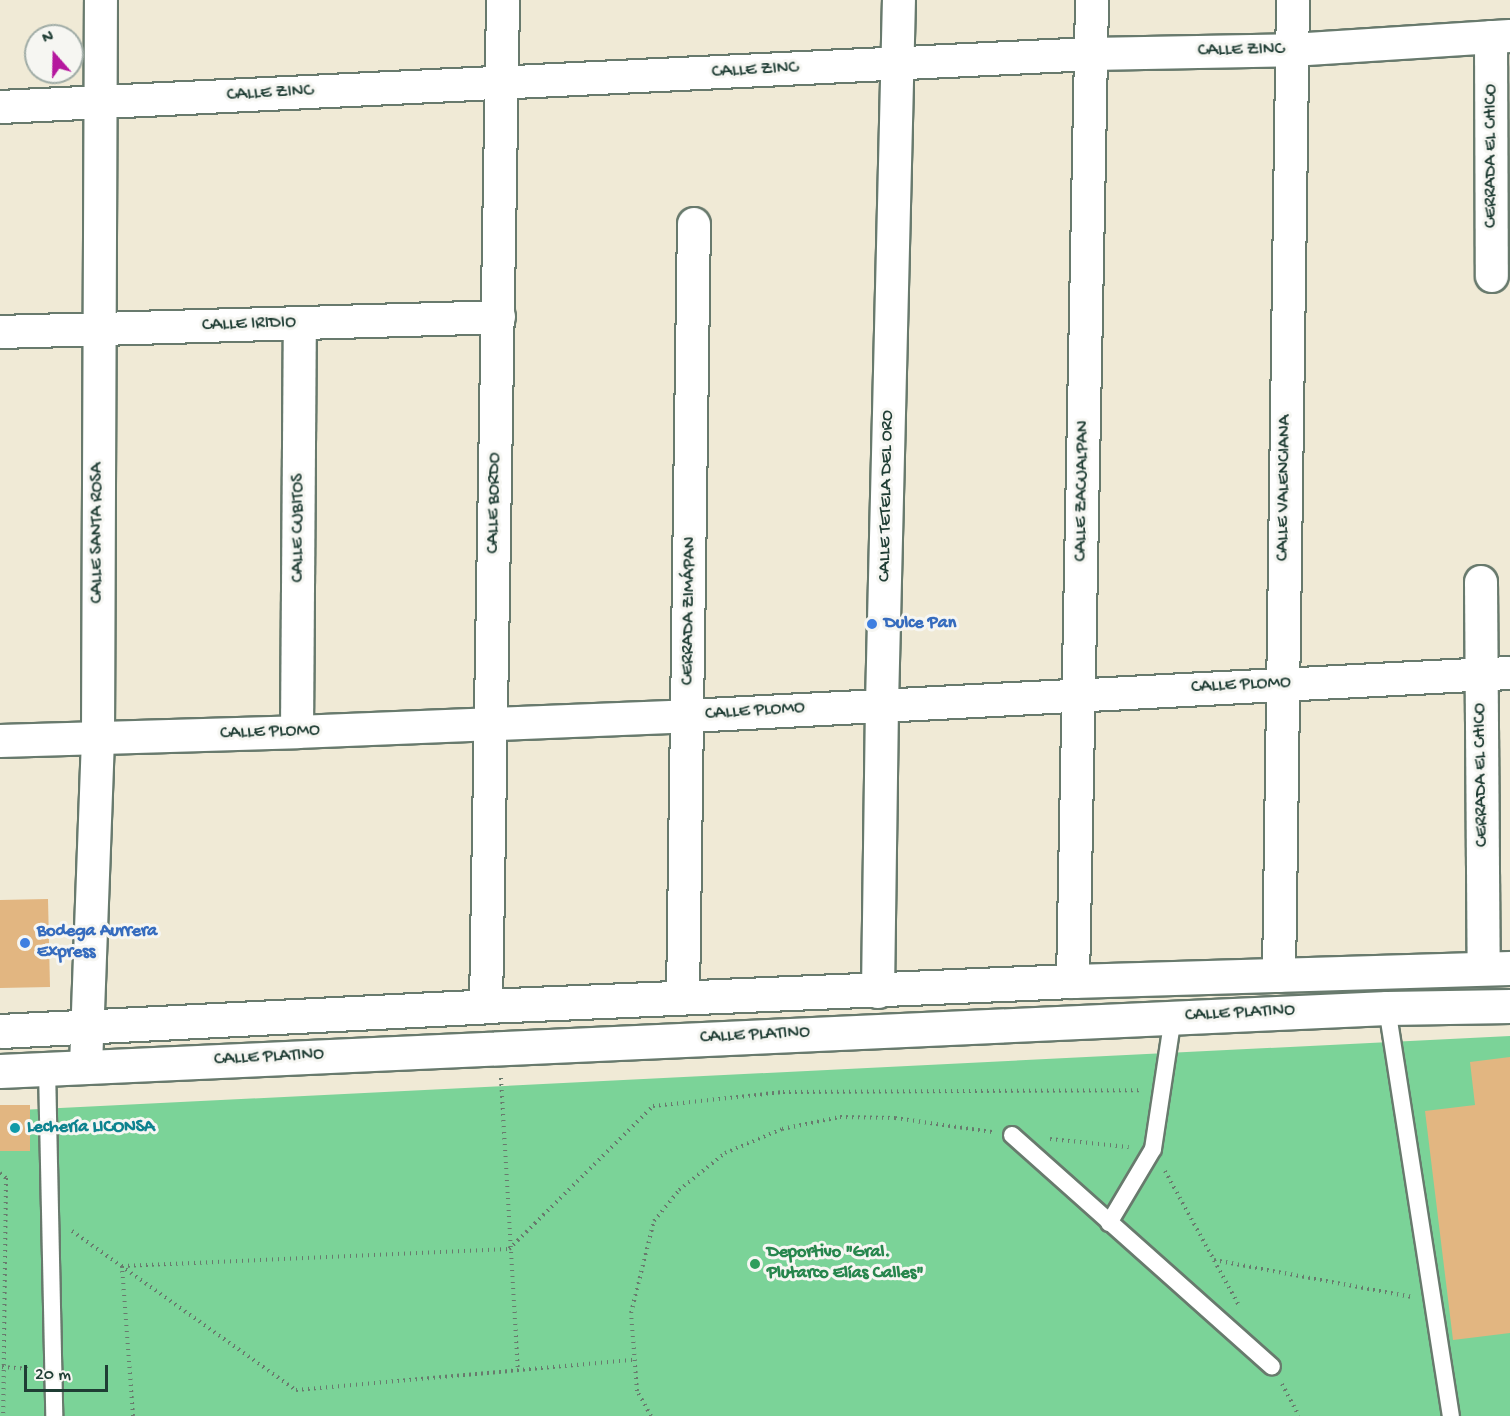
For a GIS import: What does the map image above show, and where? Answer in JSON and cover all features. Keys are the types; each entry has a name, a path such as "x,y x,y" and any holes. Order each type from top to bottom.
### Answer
{"street":[{"name":"CALLE SANTA ROSA","path":"86,1066 98,736 101,0"},
{"name":"CALLE BORDO","path":"486,1006 503,0"},
{"name":"CALLE TETELA DEL ORO","path":"878,992 882,704 899,0"},
{"name":"CALLE ZACUALPAN","path":"1073,981 1092,0"},
{"name":"CALLE VALENCIANA","path":"1279,976 1293,0"},
{"name":"CALLE ZINC","path":"0,107 1091,54 1292,50 1501,36"},
{"name":"CERRADA EL CHICO","path":"1492,276 1501,36"},
{"name":"CERRADA ZIMÁPAN","path":"683,998 689,716 694,224"},
{"name":"CALLE IRIDIO","path":"0,332 499,317"},
{"name":"CALLE CUBITOS","path":"297,732 300,324"},
{"name":"CERRADA EL CHICO","path":"1481,582 1496,673 1497,968"},
{"name":"CALLE PLOMO","path":"0,741 689,716 1496,673"},
{"name":"CALLE PLATINO","path":"0,1031 486,1006 878,992 1073,981 1497,968"},
{"name":"CALLE PLATINO","path":"0,1071 1173,1017 1387,1008 1510,1006"}],"lane":[{"path":"1387,1008 1451,1416"},
{"path":"1109,1223 1153,1149 1173,1017"},
{"path":"47,1068 54,1416"},
{"path":"1012,1135 1272,1367"}],"path":[{"path":"501,1076 509,1249 518,1371"},
{"path":"122,1266 509,1249 653,1107 783,1092 1162,1090"},
{"path":"651,1416 636,1391 631,1313 654,1221 679,1190 725,1154 782,1129 840,1117 895,1118 1012,1135 1153,1149 1240,1308"},
{"path":"0,1173 6,1178 3,1416"},
{"path":"66,1226 296,1390 634,1360"},
{"path":"1214,1260 1422,1299"},
{"path":"122,1266 133,1416"},
{"path":"2,1367 38,1370"},
{"path":"1272,1367 1299,1416"}],"green space":[{"name":"Deportivo \"Gral. Plutarco Elías Calles\"","path":"1510,1036 1510,1416 0,1416 0,1111"}],"building":[{"name":"Bodega Aurrera Express","path":"48,899 50,987 0,988 0,900"},
{"path":"1510,1057 1510,1333 1453,1340 1425,1111 1475,1105 1470,1062"},
{"name":"Lechería LICONSA","path":"0,1105 30,1105 30,1151 0,1151"}],"place":[{"name":"Dulce Pan","path":"872,624"},
{"name":"Bodega Aurrera Express","path":"25,943"},
{"name":"Lechería LICONSA","path":"15,1128"},
{"name":"Deportivo \"Gral. Plutarco Elías Calles\"","path":"755,1264"}]}
